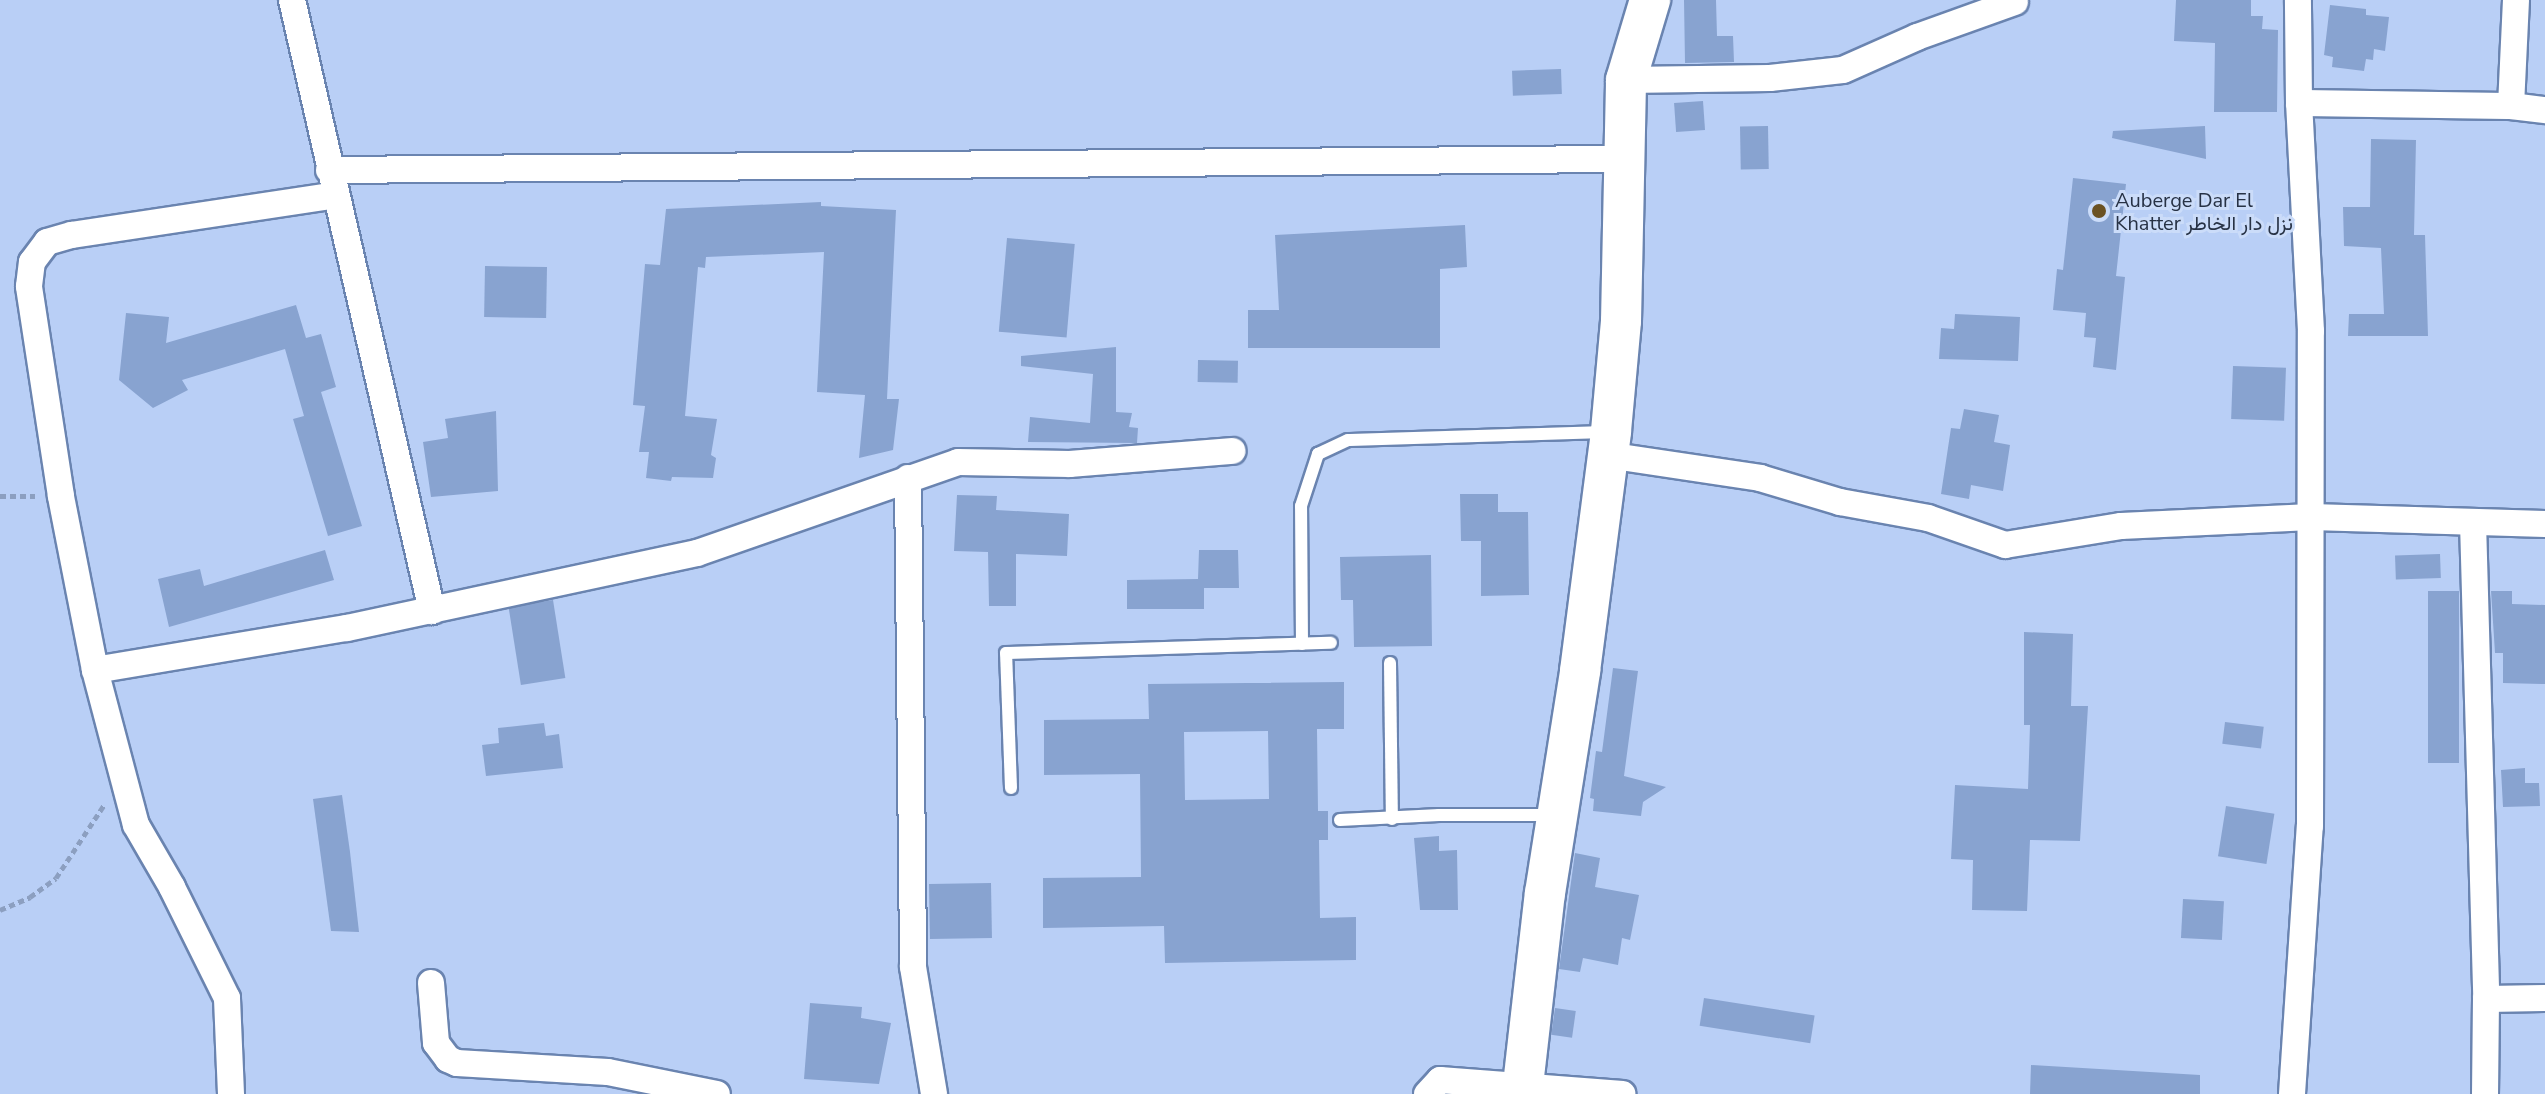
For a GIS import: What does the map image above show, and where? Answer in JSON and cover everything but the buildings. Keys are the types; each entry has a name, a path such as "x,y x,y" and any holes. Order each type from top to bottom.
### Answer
{"main road":[{"path":"1523,1090 1557,815 1586,625 1609,443 1621,321 1626,80 1650,0"}],"street":[{"path":"292,0 432,611"},
{"path":"2292,1094 2310,826 2311,331 2299,103 2298,0"},
{"path":"2511,106 2516,0"},
{"path":"1626,80 1770,78 1843,70 1917,37 2015,2"},
{"path":"2299,103 2511,106 2545,110"},
{"path":"231,1094 227,998 172,887 136,825 95,670 61,496 29,286 32,262 47,242 332,183 1624,159"},
{"path":"1609,443 1760,478 1840,502 1928,518 2005,545 2121,526 2311,517 2545,524"},
{"path":"95,670 432,611 697,553 958,462 1070,464 1232,451"},
{"path":"908,478 913,967 934,1094"},
{"path":"2473,522 2486,999 2485,1094"},
{"path":"431,983 436,1043 440,1052 457,1063 608,1072 717,1094"},
{"path":"2486,999 2545,998"},
{"path":"1427,1094 1440,1080 1523,1090 1622,1094"}],"lane":[{"path":"1302,644 1301,506 1318,454 1348,440 1609,443"},
{"path":"1011,788 1006,653 1331,643"},
{"path":"1390,663 1392,819"},
{"path":"1340,820 1557,815"}],"path":[{"path":"0,910 30,897 56,878 77,851 122,773"}],"place":[{"name":"Auberge Dar El Khatter نزل دار الخاطر","path":"2099,211"}]}
